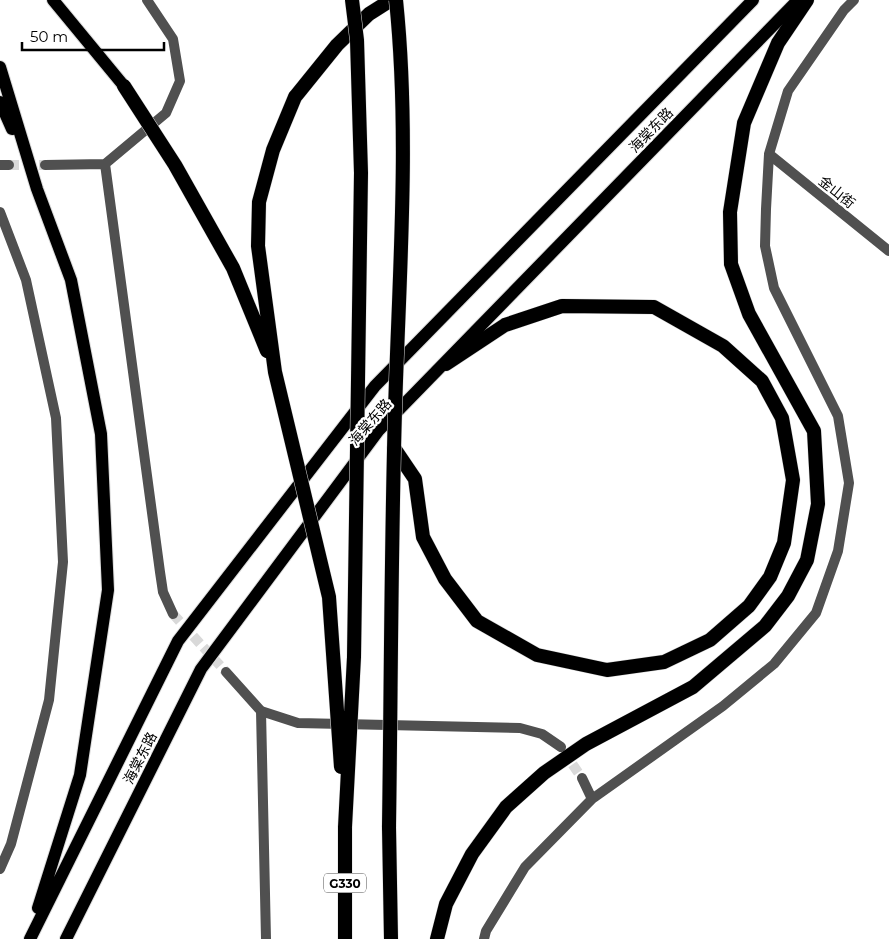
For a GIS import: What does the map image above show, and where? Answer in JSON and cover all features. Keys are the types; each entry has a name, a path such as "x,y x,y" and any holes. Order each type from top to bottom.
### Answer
{"highway":[{"path":"345,827 354,657 361,173 357,40 352,0"},
{"path":"345,827 329,597 275,372 258,246 260,202 273,150 295,97 337,45 369,14 391,0"},
{"path":"391,939 389,827 394,448 402,178 400,39 396,0"},
{"path":"437,939 446,904 472,854 506,807 544,773 586,744 693,687 765,626 788,596 807,560 818,504 814,430 749,314 731,264 730,212 744,123 778,43 807,0"},
{"path":"124,86 175,165 232,268 275,372"},
{"path":"394,448 415,480 423,537 445,579 477,621 537,655 607,670 664,662 710,640 749,606 770,577 784,543 793,480 782,418 762,381 724,346 654,307 562,306 505,325 446,364"},
{"name":"G330","path":"345,827 345,939"}],"main road":[{"path":"52,0 124,86"},
{"name":"海棠东路","path":"29,939 178,641 375,386 753,0"},
{"name":"海棠东路","path":"66,939 202,670 379,430 446,364 798,0"},
{"path":"0,67 37,189"},
{"path":"0,102 37,189 71,280 101,434 108,590 80,775 29,939"}],"street":[{"path":"45,165 104,164 166,113 180,81 173,39 147,0"},
{"path":"484,939 486,932 525,867 592,799 723,706 774,664 816,613 838,551 849,483 838,416 774,288 765,246 768,154 788,91 844,10 854,0"},
{"name":"金山街","path":"768,154 889,251"},
{"path":"104,164 163,592 173,614"},
{"path":"0,212 26,280 56,418 63,562 49,700 10,844 0,869"},
{"path":"226,672 261,711 298,723 520,728 542,734 561,747"},
{"path":"261,711 266,939"},
{"path":"582,778 592,799"}],"tunnel":[{"path":"9,165 45,165"},
{"path":"173,614 226,672"},
{"path":"564,752 582,778"}]}
